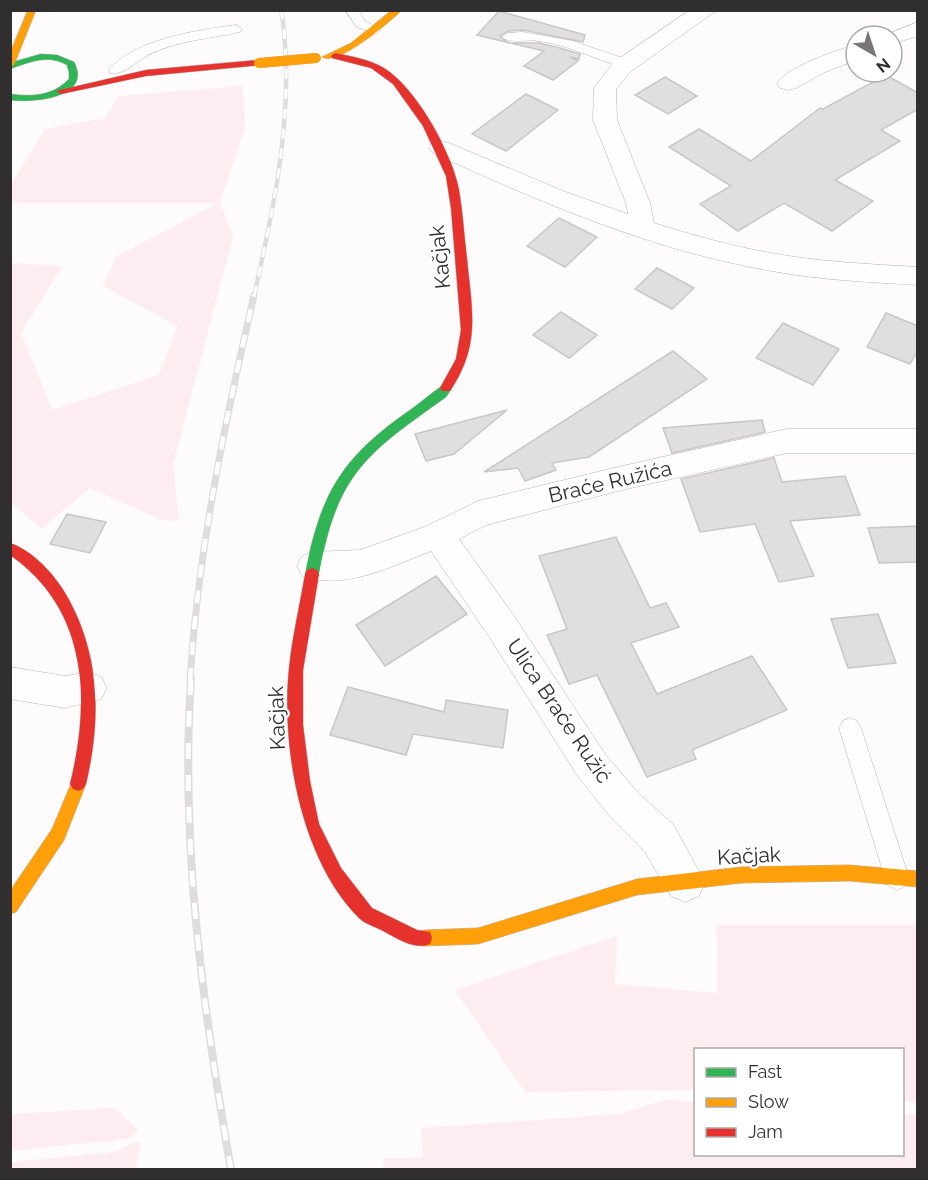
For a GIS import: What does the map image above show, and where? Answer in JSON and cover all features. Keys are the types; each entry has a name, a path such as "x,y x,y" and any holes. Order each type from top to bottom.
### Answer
{"main road":[{"path":"32,11 44,47 63,60 76,65 73,78 60,91"},
{"path":"10,66 32,11"},
{"path":"10,112 60,91 146,73 335,56 395,14"},
{"path":"391,35 395,14"},
{"path":"10,66 31,58 44,47"},
{"name":"Kačjak","path":"335,56 356,59 386,73 399,85 441,148 454,188 468,334 459,372 442,394 382,437 355,462 335,492 313,566 296,670 296,725 302,781 312,825 335,874 366,914 416,938 478,936 637,887 753,875 849,873 907,878"},
{"path":"394,65 399,85"},
{"path":"109,69 146,73"},
{"path":"10,97 38,99"},
{"path":"10,548 34,564 52,585 72,616 84,650 89,688 88,735 70,807 36,872 10,906"}],"street":[{"path":"643,230 638,203 605,120 605,88 626,64 693,17 707,10"},
{"path":"788,83 815,68 844,57"},
{"path":"441,148 536,191 643,230 751,258 819,269 918,276"},
{"name":"Braće Ružića","path":"313,566 360,564 438,535 477,514 787,441 918,441"},
{"name":"Ulica Braće Ružić","path":"438,535 502,627 592,766 626,807 659,838 685,882"},
{"path":"10,683 65,692 89,688"}],"lane":[{"path":"351,10 361,24 375,30"},
{"path":"109,69 157,44 192,34 236,29"},
{"path":"508,38 523,35 574,45 626,64"},
{"path":"850,728 907,878"}],"shaded area":[{"path":"242,86 245,128 220,203 233,236 173,464 179,521 161,520 90,488 42,528 11,503 11,263 62,266 21,333 52,410 159,375 177,326 103,286 117,256 219,203 11,203 11,185 45,129 105,118 119,96"},
{"path":"717,925 917,925 917,1103 904,1101 904,1048 694,1048 694,1090 525,1092 455,990 617,936 615,984 718,993"},
{"path":"664,1100 694,1102 694,1156 904,1156 904,1114 917,1114 917,1169 384,1169 383,1159 423,1158 421,1128 620,1114"},
{"path":"114,1108 139,1131 127,1139 11,1151 11,1114"},
{"path":"140,1140 136,1169 11,1169 11,1162 114,1152"}],"building":[{"path":"499,11 585,35 583,42 523,30 508,31 500,36 508,42 477,35"},
{"path":"511,43 539,43 580,54 579,59 570,57 578,61 553,80 524,66 544,51"},
{"path":"665,77 697,96 668,114 635,95"},
{"path":"869,84 902,84 918,93 918,109 881,130 900,141 835,180 873,201 832,231 784,203 738,231 700,204 731,186 669,147 699,129 751,161 820,108 823,109"},
{"path":"526,94 558,110 506,151 472,134"},
{"path":"559,218 597,237 565,267 527,246"},
{"path":"657,268 694,288 672,309 635,289"},
{"path":"561,312 597,335 569,358 533,335"},
{"path":"886,313 918,326 918,350 910,364 867,347"},
{"path":"783,323 839,349 813,385 756,358"},
{"path":"673,351 707,379 589,457 552,463 556,470 525,481 518,468 484,472"},
{"path":"507,410 454,454 426,461 415,434"},
{"path":"762,420 765,432 672,453 663,428"},
{"path":"774,458 782,482 845,476 860,515 790,521 814,576 779,582 755,524 700,532 681,479"},
{"path":"67,514 106,522 90,553 50,544"},
{"path":"918,526 918,562 879,563 868,528"},
{"path":"616,537 650,608 666,603 679,627 631,643 657,694 752,656 787,710 692,750 696,759 647,777 597,675 569,684 547,635 567,629 539,556"},
{"path":"436,576 467,614 385,666 356,625"},
{"path":"878,614 896,663 848,668 831,619"},
{"path":"348,687 444,712 446,700 508,710 503,748 413,734 406,755 330,735"}],"railway":[{"path":"254,296 272,210 284,123 286,65 281,10"},
{"path":"190,681 199,583 214,486 254,295"},
{"path":"191,679 188,741 189,803 196,926 211,1048 231,1170"}],"traffic: fast":[{"path":"10,66 33,58 49,57 71,64 74,72 73,80 53,95 27,99 10,97"},
{"path":"312,574 327,515 347,474 374,443 442,394 446,388"}],"traffic: slow":[{"path":"10,65 32,10"},
{"path":"326,57 354,45 398,10"},
{"path":"259,63 316,58"},
{"path":"10,906 58,834 78,784"},
{"path":"424,938 478,936 637,887 741,875 849,873 918,879"}],"traffic: jam":[{"path":"335,56 374,67 386,73 396,82 428,126 451,176 457,208 467,330 462,359 446,388"},
{"path":"61,91 146,73 259,63"},
{"path":"10,548 38,569 52,584 66,606 84,655 88,681 88,733 78,784"},
{"path":"312,574 296,670 296,725 302,781 312,825 335,874 366,914 416,938 424,938"}]}
